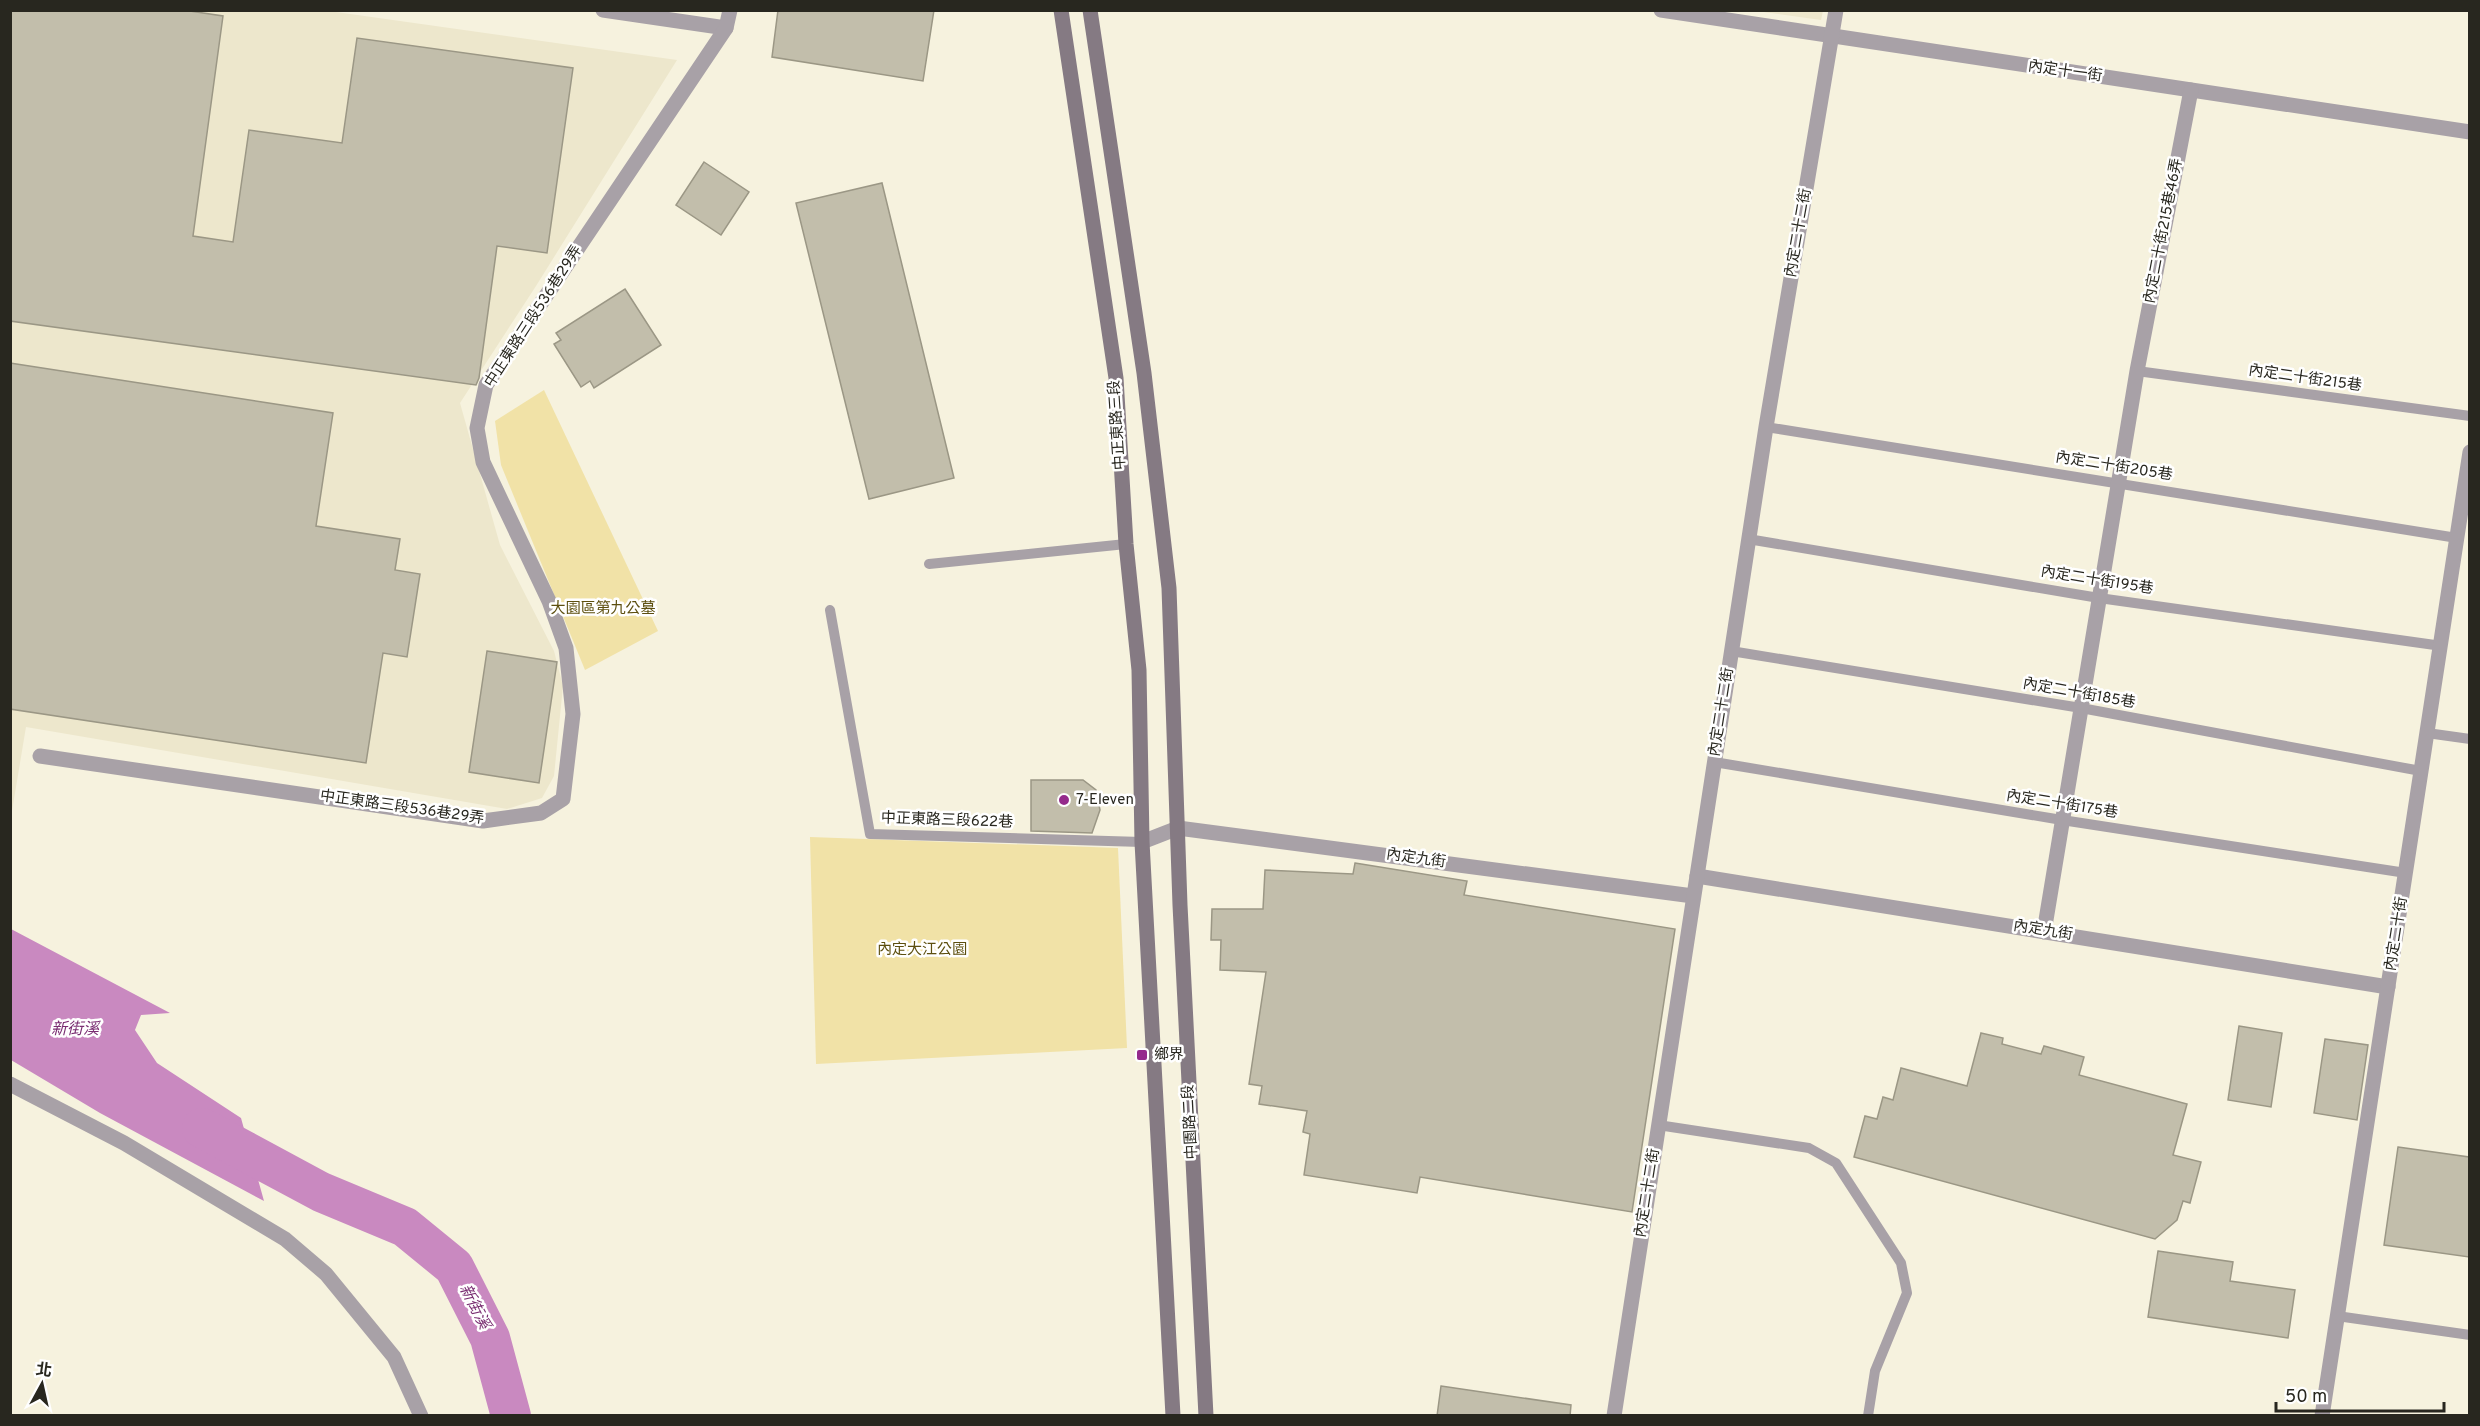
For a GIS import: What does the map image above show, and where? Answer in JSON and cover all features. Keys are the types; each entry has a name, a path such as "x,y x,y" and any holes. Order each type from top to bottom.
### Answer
{"main road":[{"name":"中正東路三段","path":"1061,10 1116,378 1126,544 1139,670 1142,842"},
{"name":"中園路二段","path":"1090,10 1144,373 1168,577 1206,1416"},
{"path":"1142,842 1173,1416"}],"street":[{"path":"603,10 726,28"},
{"name":"中正東路三段536巷29弄","path":"40,756 483,821 541,813 563,799 573,714 566,648 549,601 483,462 477,428 486,385 726,28 730,10"},
{"name":"內定十一街","path":"1661,10 1832,38 2469,132"},
{"name":"內定二十二街","path":"1614,1416 1748,539 1836,10"},
{"name":"內定二十街215巷46弄","path":"2044,932 2137,371 2191,90"},
{"name":"內定二十街","path":"2322,1416 2442,646 2469,452"},
{"name":"內定九街","path":"1142,842 1178,828 1693,896"},
{"name":"內定九街","path":"1696,876 2388,987"},
{"path":"10,1084 124,1143 285,1239 326,1274 394,1357 421,1416"}],"lane":[{"name":"內定二十街215巷","path":"2137,371 2469,416"},
{"name":"內定二十街205巷","path":"1766,427 2457,538"},
{"name":"內定二十街195巷","path":"1748,539 2099,597 2442,646"},
{"path":"929,564 1126,544"},
{"name":"中正東路三段622巷","path":"830,610 870,834 1142,842"},
{"name":"內定二十街185巷","path":"1731,651 2081,708 2421,771"},
{"path":"2427,733 2469,739"},
{"name":"內定二十街175巷","path":"1714,762 2062,820 2406,873"},
{"path":"1658,1125 1809,1148 1836,1163 1901,1263 1907,1293 1875,1371 1868,1416"},
{"path":"2337,1316 2469,1335"}],"shaded area":[{"path":"1823,10 1821,20 1756,11"},
{"path":"11,11 329,11 677,60 460,403 500,545 554,651 563,686 554,776 542,798 507,809 26,727 11,817"}],"green space":[{"name":"大園區第九公墓","path":"544,390 658,631 585,670 501,465 495,421"},
{"name":"內定大江公園","path":"810,837 1118,848 1127,1048 816,1064"}],"water":[{"name":"新街溪","path":"11,929 170,1013 141,1015 135,1030 157,1063 241,1118 264,1201 100,1113 11,1060"}],"building":[{"path":"10,10 183,10 223,16 193,236 233,242 249,130 342,143 357,38 573,68 547,253 497,246 479,378 476,385 10,321"},
{"path":"778,10 934,10 923,81 772,57"},
{"path":"704,162 749,192 721,235 676,205"},
{"path":"882,183 954,478 869,499 796,203"},
{"path":"625,289 661,345 594,388 590,381 581,387 554,344 561,340 556,333"},
{"path":"10,363 333,413 316,526 400,539 395,570 420,574 407,657 383,653 366,763 10,709"},
{"path":"487,651 557,662 539,783 469,772"},
{"name":"7-Eleven","path":"1031,780 1083,780 1096,790 1100,810 1092,833 1031,831"},
{"path":"1355,863 1467,881 1464,895 1675,929 1632,1212 1420,1177 1417,1193 1304,1175 1310,1134 1303,1132 1307,1111 1259,1104 1262,1086 1249,1084 1266,972 1220,970 1221,940 1211,940 1212,909 1263,909 1265,870 1353,874"},
{"path":"2239,1026 2282,1033 2271,1107 2228,1100"},
{"path":"1981,1033 2003,1038 2002,1044 2041,1054 2044,1046 2084,1057 2079,1075 2187,1104 2173,1155 2201,1162 2190,1203 2183,1201 2177,1220 2155,1239 1854,1157 1865,1116 1877,1119 1883,1097 1893,1100 1901,1068 1967,1086"},
{"path":"2325,1039 2368,1045 2357,1120 2314,1113"},
{"path":"2398,1147 2469,1157 2469,1257 2384,1245"},
{"path":"2158,1251 2233,1262 2230,1281 2295,1290 2288,1338 2148,1317"},
{"path":"1441,1386 1571,1405 1570,1416 1437,1416"}],"waterway":[{"name":"新街溪","path":"202,1128 321,1192 405,1227 454,1267 490,1338 511,1416"}],"place":[{"name":"7-Eleven","path":"1064,800"},
{"name":"鄉界","path":"1142,1055"}]}
